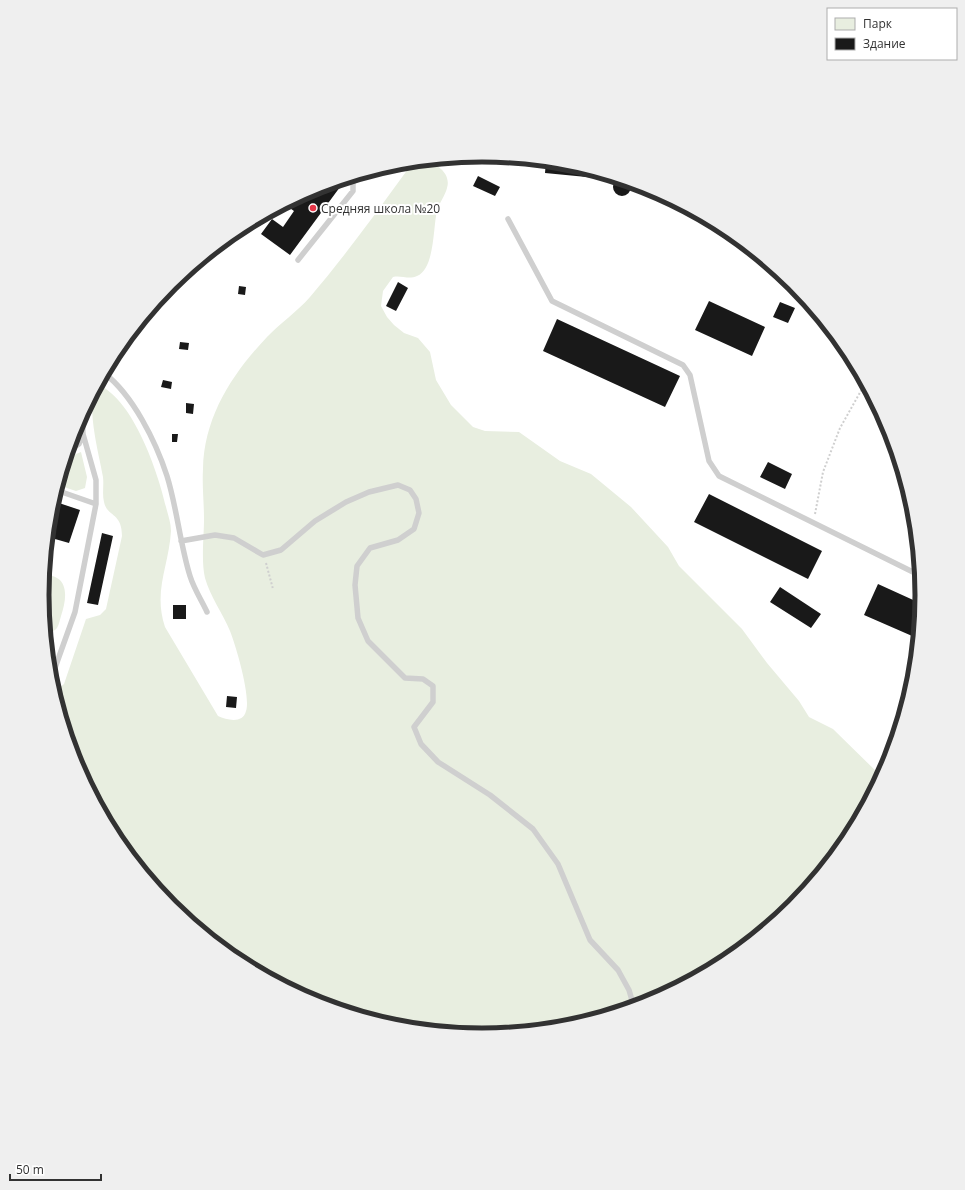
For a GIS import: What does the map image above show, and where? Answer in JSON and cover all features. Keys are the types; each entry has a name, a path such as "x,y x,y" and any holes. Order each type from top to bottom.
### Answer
{"lane":[{"path":"298,260 354,191 353,182"},
{"path":"508,219 552,300 683,365 690,375 709,461 719,476 813,524 915,573"},
{"path":"109,375 127,398 146,426 167,476 181,542 191,578 207,612"},
{"path":"55,667 75,612 96,504 96,480 83,434 83,428"},
{"path":"76,445 83,434"},
{"path":"181,542 216,535 234,538 263,555 281,550 315,520 346,502 369,492 398,485 410,490 416,499 419,513 414,529 398,540 370,548 357,566 355,585 358,618 360,624 368,641 405,678 423,679 434,686 433,702 414,727 421,744 438,762 490,795 534,829 558,864 590,940 618,970 629,990 632,1001"},
{"path":"62,492 96,504"}],"path":[{"path":"813,524 823,472 840,428 863,387"},
{"path":"263,555 273,589"}],"green space":[{"path":"426,165 435,165 444,172 447,177 447,188 437,211 432,246 427,265 423,272 417,276 411,278 393,277 383,291 381,306 387,317 394,325 404,333 418,338 430,352 436,380 451,405 473,427 485,431 519,432 560,461 591,474 631,507 668,547 679,566 742,629 767,663 799,701 809,717 833,729 878,773 858,812 826,859 789,902 746,939 699,970 648,996 595,1014 539,1025 511,1028 454,1028 426,1025 370,1014 317,996 291,984 242,955 219,939 176,902 139,859 122,836 107,812 82,761 72,734 59,688 64,684 86,619 100,615 106,609 122,536 120,523 108,510 103,499 103,477 92,415 92,407 102,387 112,393 123,406 143,439 157,475 170,522 170,544 161,590 162,614 165,627 218,716 234,720 242,718 246,711 247,704 245,683 239,659 230,631 210,591 204,571 203,475 208,432 222,397 242,366 267,337 300,308 323,282 408,169"},
{"path":"81,452 87,477 85,488 76,491 63,487 72,456"},
{"path":"50,576 58,579 62,583 65,595 65,602 58,627 52,632 50,623"}],"building":[{"path":"546,166 597,177 597,178 545,173"},
{"path":"478,176 500,187 495,196 473,186"},
{"path":"615,183 631,188 628,193 622,196 614,190"},
{"path":"340,187 290,255 261,234 272,219 283,227 294,211 289,207 299,202 301,204 304,200 317,194"},
{"path":"398,282 408,288 396,311 386,306"},
{"path":"239,286 246,287 245,295 238,294"},
{"path":"709,301 765,327 752,356 695,330"},
{"path":"780,302 795,308 788,323 773,317"},
{"path":"557,319 680,376 665,407 543,351"},
{"path":"180,342 189,343 188,350 179,349"},
{"path":"163,380 172,382 171,389 161,387"},
{"path":"186,403 194,404 193,414 186,413"},
{"path":"172,434 178,434 177,442 172,442"},
{"path":"768,462 792,474 785,489 760,477"},
{"path":"709,494 822,551 808,579 694,522"},
{"path":"59,503 80,510 69,543 53,538"},
{"path":"102,533 113,536 98,605 87,603"},
{"path":"878,584 916,601 914,637 864,615"},
{"path":"780,587 821,614 811,628 770,602"},
{"path":"173,605 186,605 186,619 173,619"},
{"path":"227,696 237,697 236,708 226,707"}],"place":[{"name":"Средняя школа №20","path":"313,208"}]}
